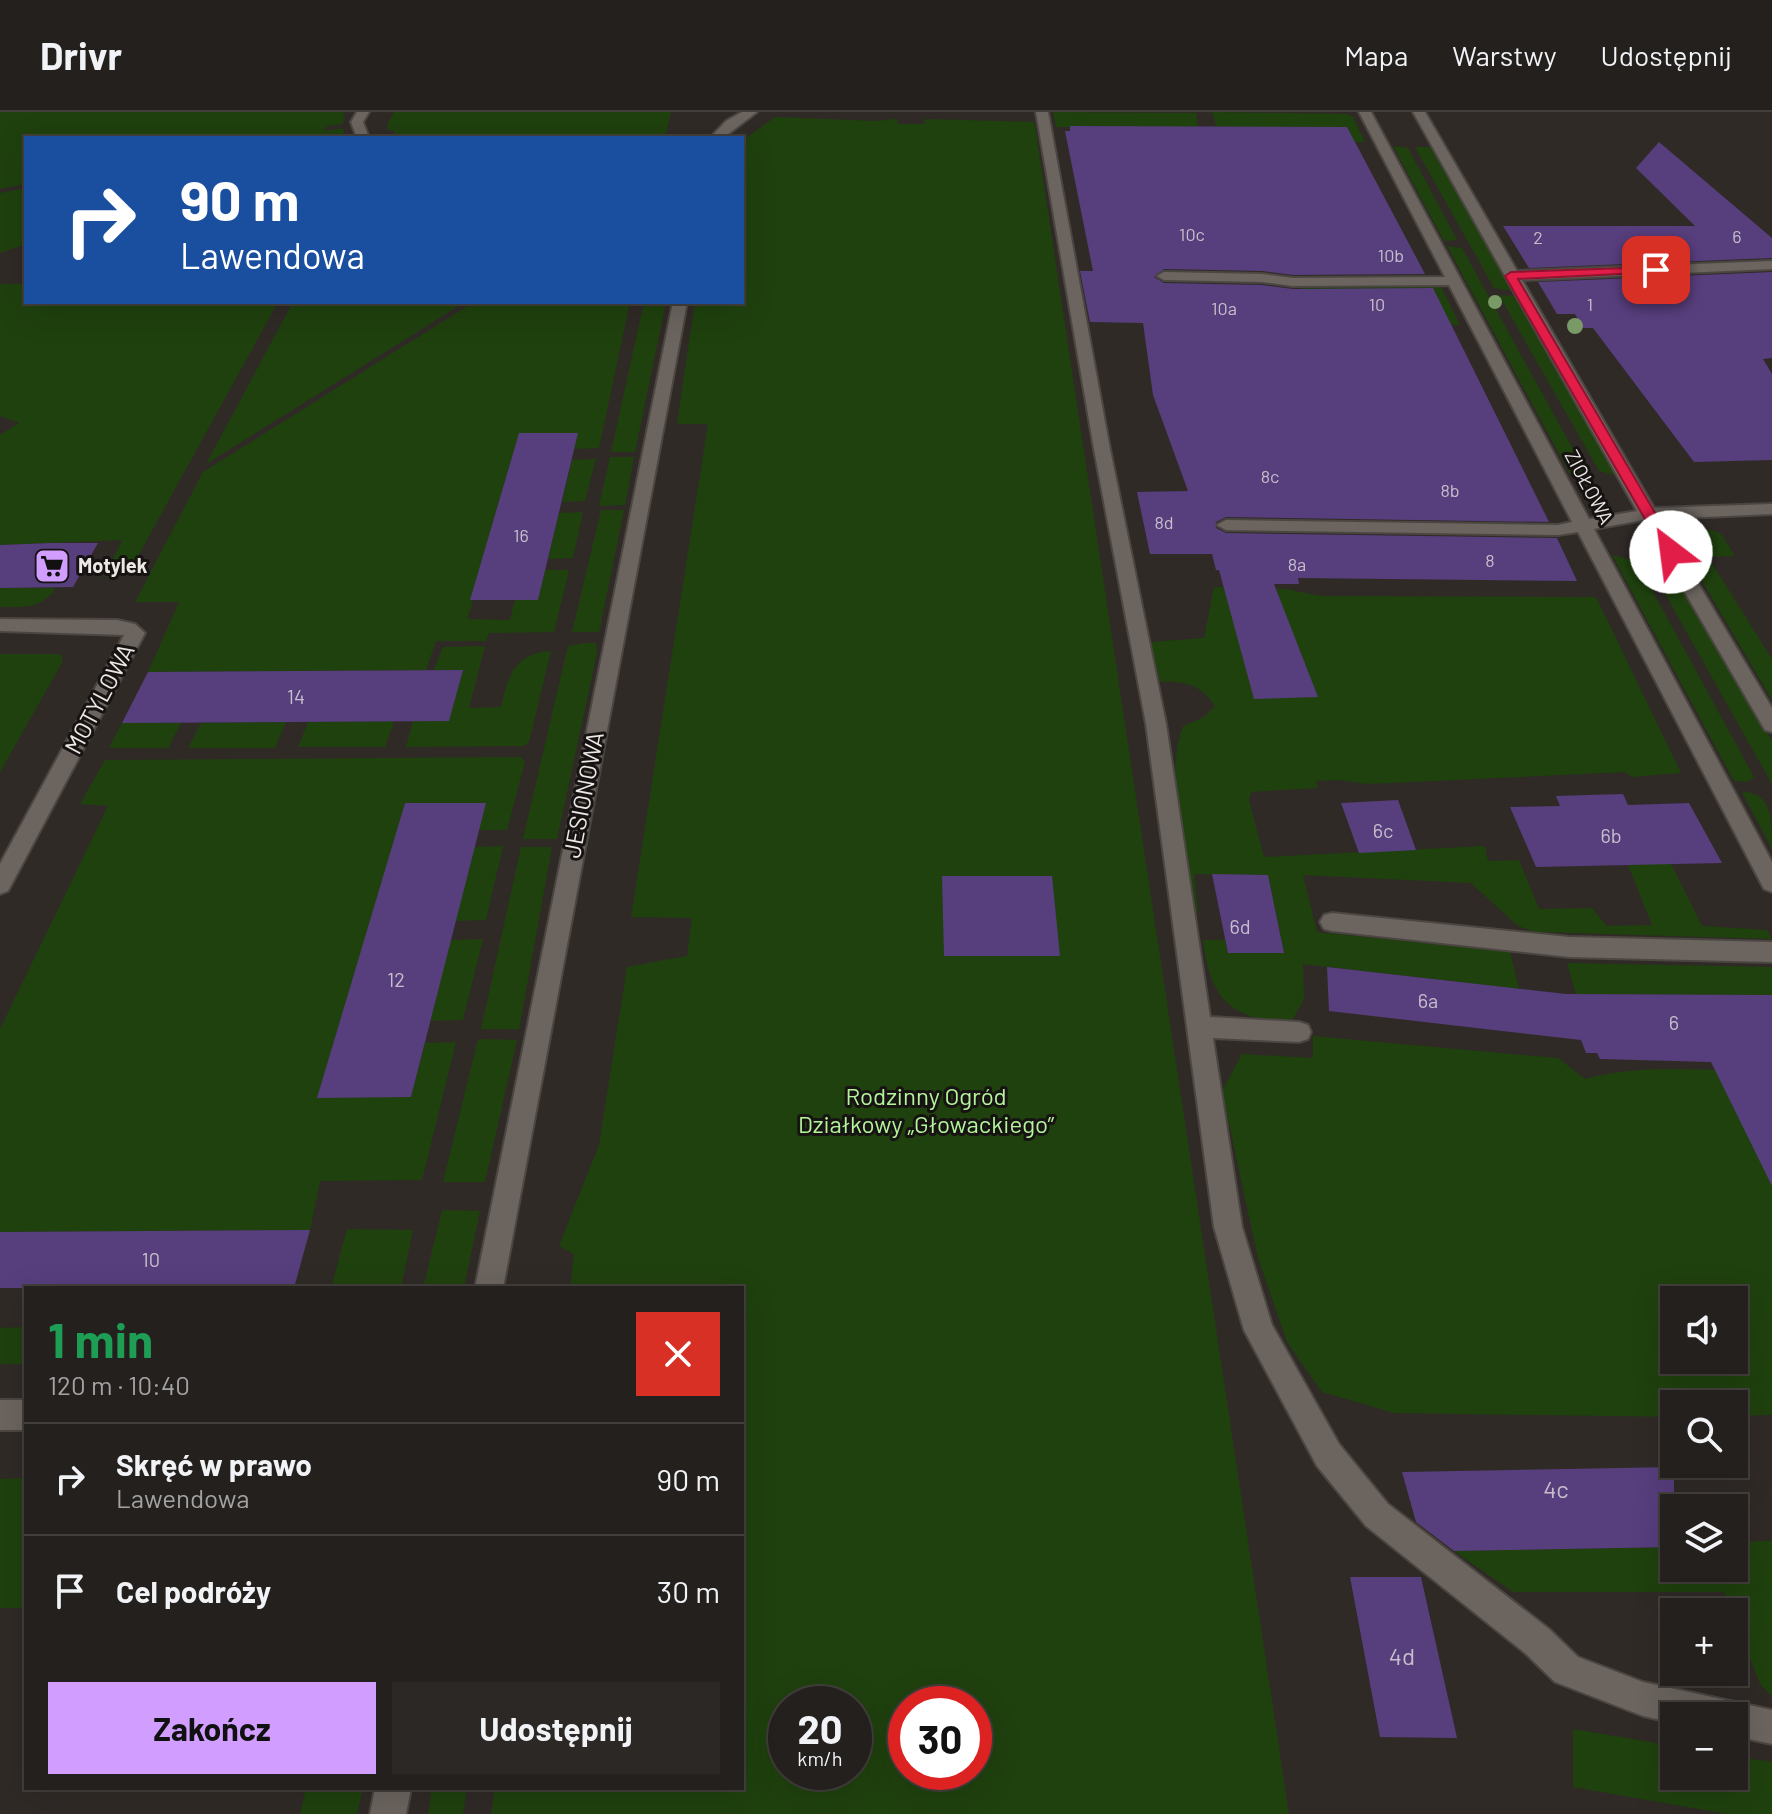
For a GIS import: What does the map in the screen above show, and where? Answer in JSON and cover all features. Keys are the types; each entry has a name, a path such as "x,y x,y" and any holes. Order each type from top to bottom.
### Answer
{"street":[{"path":"362,136 357,122 363,112"},
{"path":"1042,112 1102,449 1156,724 1228,1227 1259,1330 1328,1455 1377,1515 1537,1641 1567,1670 1660,1703"},
{"name":"ZIOŁOWA","path":"1365,112 1772,883"},
{"name":"ZIOŁOWA","path":"1419,112 1772,725"},
{"path":"718,136 746,114"},
{"path":"1511,276 1772,265"},
{"path":"1164,276 1262,278 1293,282 1455,281"},
{"name":"JESIONOWA","path":"489,1286 680,304"},
{"path":"1226,525 1350,525 1419,529 1585,527 1648,514 1772,509"},
{"name":"MOTYLOWA","path":"0,625 117,626 135,633 0,885"},
{"path":"1332,922 1569,947 1772,952"},
{"path":"1199,1027 1299,1032"},
{"path":"0,1415 24,1415"},
{"path":"1748,1722 1772,1727"},
{"path":"388,1814 393,1790"}],"green space":[{"path":"0,112 344,112 343,124 327,126 324,131 343,128 345,136 24,136 24,184 0,189"},
{"path":"394,112 671,112 665,136 393,136 395,131 389,131 387,125"},
{"path":"1053,112 1196,113 1200,140 1175,128 1056,127"},
{"path":"1212,112 1346,114 1353,117 1365,142 1313,143 1218,131"},
{"name":"Rodzinny Ogród Działkowy „Głowackiego”","path":"775,117 896,119 899,124 924,124 925,119 1034,122 1289,1814 491,1814 495,1790 744,1790 744,1286 570,1286 574,1254 559,1246 599,1145 627,967 687,956 692,918 631,917 708,424 677,424 695,304 744,304 744,140"},
{"path":"1393,146 1408,148 1457,240 1444,241"},
{"path":"1415,147 1430,147 1513,291 1494,288"},
{"path":"24,188 24,245 0,253 0,193"},
{"path":"1447,246 1462,248 1586,473 1571,476"},
{"path":"0,284 24,284 24,304 277,304 127,576 104,577 122,540 0,545 0,435 19,423 0,416"},
{"path":"1302,285 1441,287 1460,325 1382,324 1300,293"},
{"path":"1499,295 1516,296 1618,476 1599,471"},
{"path":"292,304 462,304 206,464"},
{"path":"471,304 630,304 599,448 574,449 578,433 519,433 470,600 473,601 467,619 510,620 515,600 538,600 545,570 569,570 554,632 489,633 486,641 436,641 426,670 148,672 179,602 135,602 203,472"},
{"path":"644,304 666,304 635,452 611,452"},
{"path":"610,457 634,457 625,505 599,506"},
{"path":"596,459 585,501 562,502 572,460"},
{"path":"601,510 624,510 599,632 572,632"},
{"path":"583,512 573,558 548,559 559,513"},
{"path":"1710,529 1721,534 1735,556 1708,557 1772,659 1772,700 1688,557 1700,557 1691,541"},
{"path":"1612,555 1636,561 1754,777 1747,782 1734,781"},
{"path":"1665,556 1772,741 1772,784 1646,560"},
{"path":"1214,587 1286,589 1321,596 1596,597 1681,773 1631,777 1626,772 1368,784 1338,780 1316,781 1318,788 1251,792 1249,800 1264,857 1485,846 1488,861 1519,860 1539,909 1592,908 1607,926 1652,925 1619,843 1660,842 1702,926 1767,930 1772,939 1535,932 1518,926 1471,883 1303,875 1317,932 1510,952 1519,989 1303,964 1304,999 1290,1024 1269,1021 1238,1010 1218,992 1211,978 1203,940 1225,940 1228,953 1284,953 1268,875 1194,874 1198,912 1190,912 1177,818 1175,769 1183,726 1204,717 1215,706 1198,688 1177,682 1160,682 1150,642 1204,638"},
{"path":"0,588 56,588 38,603 24,607 0,607"},
{"path":"596,643 597,653 557,839 523,839 568,646"},
{"path":"485,646 469,708 501,707 515,668 529,656 551,651 529,742 524,746 406,747 413,721 462,670 434,670 443,647"},
{"path":"0,654 54,654 61,655 63,661 0,772"},
{"path":"394,721 385,747 298,747 308,722"},
{"path":"286,722 275,748 188,748 201,723"},
{"path":"122,723 181,723 168,748 109,748"},
{"path":"520,757 525,761 507,830 478,830 483,803 405,803 318,1097 411,1097 425,1043 456,1042 422,1180 320,1181 310,1230 0,1232 0,1029 108,806 80,804 105,760"},
{"path":"1742,792 1752,793 1765,802 1772,827 1772,849"},
{"path":"503,846 486,920 455,921 473,847"},
{"path":"521,847 552,847 519,1029 481,1029"},
{"path":"483,939 463,1020 430,1021 450,940"},
{"path":"1567,963 1772,967 1772,995 1576,994"},
{"path":"1313,1036 1558,1058 1585,1079 1654,1069 1772,1072 1772,1415 1748,1416 1748,1390 1660,1390 1660,1417 1394,1413 1322,1392 1287,1342 1258,1258 1222,1091 1242,1054 1313,1058"},
{"path":"478,1039 517,1040 485,1182 443,1182"},
{"path":"442,1210 480,1211 464,1286 423,1286"},
{"path":"347,1229 413,1230 401,1286 332,1286"},
{"path":"24,1327 24,1364 0,1364 0,1328"},
{"path":"24,1478 24,1608 0,1608 0,1479"},
{"path":"1772,1541 1772,1696 1760,1684 1748,1653 1748,1598 1726,1598 1724,1592 1513,1592 1454,1551 1660,1547 1660,1582 1748,1582 1748,1543"},
{"path":"1573,1729 1660,1744 1660,1790 1748,1790 1748,1758 1772,1762 1772,1814 1727,1814 1573,1787"},
{"path":"306,1790 363,1790 357,1814 300,1814"},
{"path":"432,1790 467,1790 463,1814 428,1814"}],"building":[{"path":"1070,126 1347,127 1425,274 1293,275 1262,271 1164,269 1154,277 1164,283 1262,285 1293,289 1433,288 1549,522 1226,517 1216,522 1216,528 1226,533 1557,538 1577,581 1298,578 1299,584 1274,584 1318,697 1254,699 1212,554 1150,554 1137,492 1188,491 1153,395 1143,323 1090,322 1080,271 1093,271 1065,131 1070,131"},
{"path":"1659,142 1772,238 1772,258 1529,268 1503,226 1695,226 1636,168"},
{"path":"1772,272 1772,358 1763,359 1772,374 1772,460 1694,462 1593,328 1583,328 1575,314 1557,314 1538,282"},
{"path":"519,433 578,433 538,600 470,600"},
{"name":"Motylek","path":"98,543 73,587 0,588 0,545"},
{"path":"463,670 449,721 122,723 148,672"},
{"path":"1623,794 1628,805 1689,803 1722,863 1536,867 1510,807 1560,806 1556,796"},
{"path":"1398,800 1416,850 1359,853 1341,803"},
{"path":"405,803 486,803 411,1097 317,1098"},
{"path":"1212,874 1268,875 1284,953 1228,953"},
{"path":"942,876 1052,876 1060,956 944,956"},
{"path":"1327,967 1566,994 1772,995 1772,1186 1711,1062 1600,1059 1597,1053 1586,1053 1581,1040 1329,1011"},
{"path":"310,1230 295,1286 24,1288 0,1288 0,1232"},
{"path":"1660,1467 1660,1478 1674,1478 1674,1494 1660,1494 1660,1547 1454,1551 1416,1522 1402,1472"},
{"path":"1350,1577 1421,1577 1457,1738 1380,1737"}],"place":[{"name":"Motylek","path":"52,566"}],"route":[{"path":"1656,270 1511,276 1671,552"}]}
